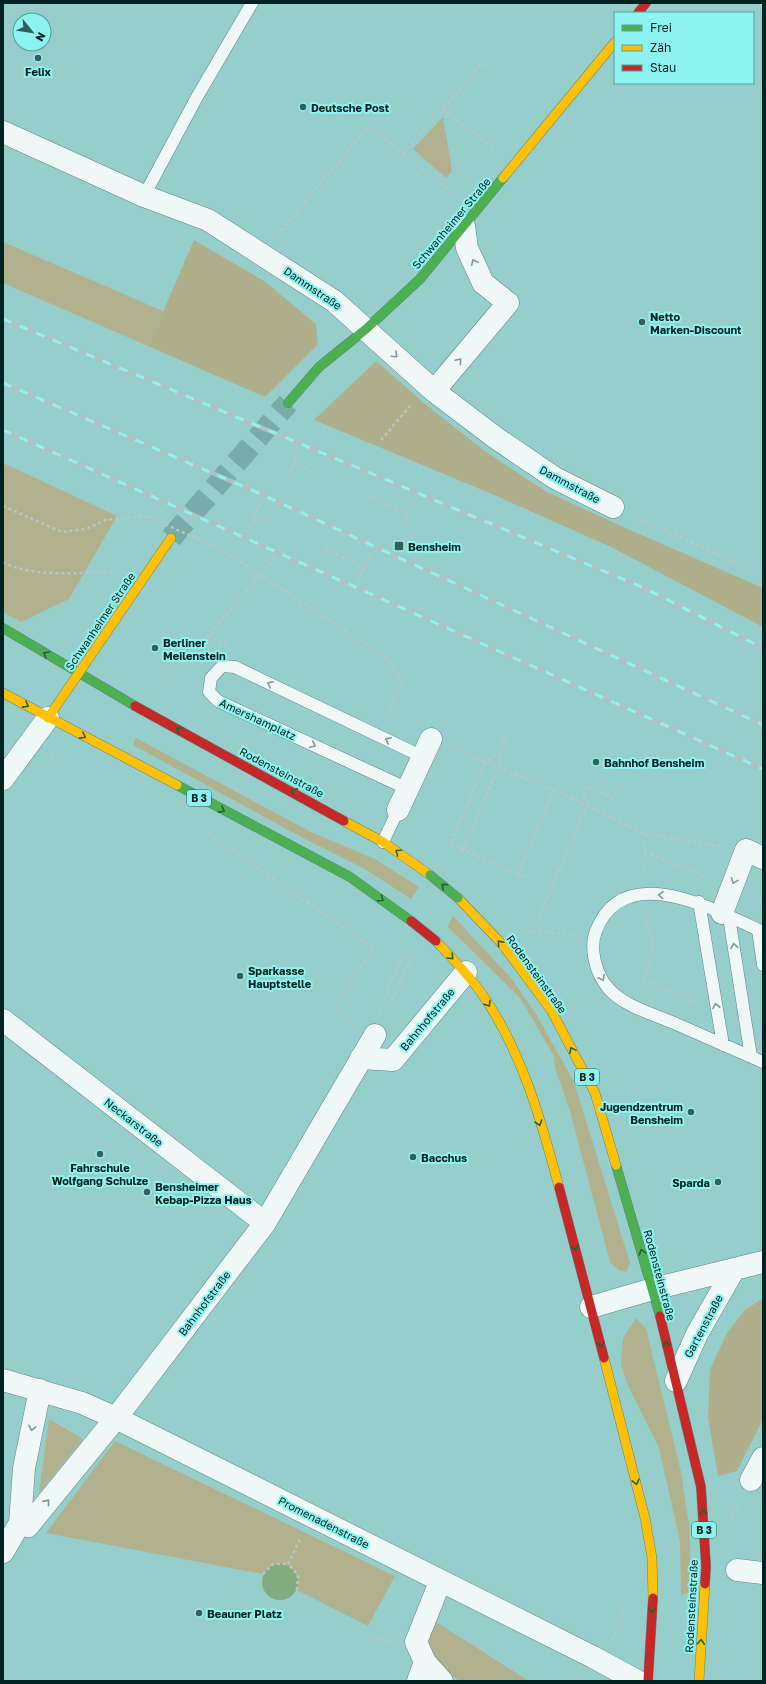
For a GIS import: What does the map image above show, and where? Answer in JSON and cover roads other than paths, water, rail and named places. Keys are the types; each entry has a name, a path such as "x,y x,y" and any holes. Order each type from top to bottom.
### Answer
{"main road":[{"path":"639,12 646,3"},
{"name":"Schwanheimer Straße","path":"288,403 319,368 366,328 420,278 614,43"},
{"name":"Schwanheimer Straße","path":"48,718 171,538"},
{"name":"Rodensteinstraße","path":"3,628 79,674 383,842 430,875 458,898 502,944 551,1010 595,1093 653,1289 701,1487 706,1566 699,1681"},
{"name":"B 3","path":"3,693 350,877 436,941 466,972 488,1003 507,1037 527,1082 591,1307 645,1518 652,1558 653,1596 648,1681"}],"street":[{"name":"Dammstraße","path":"3,132 144,196 208,220 334,300 431,388 496,438 555,478 613,507"},
{"path":"431,388 508,303 483,283 467,248 470,219"},
{"path":"3,779 48,718"},
{"path":"398,810 427,748"},
{"path":"726,915 731,887 754,854"},
{"name":"Bahnhofstraße","path":"361,1058 393,1060 466,972"},
{"name":"Neckarstraße","path":"3,1020 265,1223"},
{"name":"Bahnhofstraße","path":"20,1523 28,1526 116,1418 265,1223 361,1058 372,1034"},
{"name":"Gartenstraße","path":"591,1307 653,1289 733,1271 763,1262"},
{"name":"Gartenstraße","path":"676,1381 696,1334 733,1271"},
{"name":"Promenadenstraße","path":"3,1380 82,1403 116,1418 313,1516 440,1582 593,1657 637,1681"},
{"path":"3,1552 20,1523 24,1468 40,1390"},
{"path":"751,1480 763,1458"},
{"path":"737,1570 763,1573"},
{"path":"440,1582 416,1642 422,1671 442,1681"}],"lane":[{"path":"144,196 190,110 247,9 252,3"},
{"name":"Amershamplatz","path":"408,789 218,701 209,692 211,678 222,666 235,667 427,748"},
{"path":"383,842 398,810"},
{"path":"763,965 760,931 699,902 665,894 626,898 614,905 601,920 594,936 595,963 608,988 618,997 763,1062"},
{"path":"699,902 723,1044"},
{"path":"726,915 751,1057"}],"tunnel":[{"path":"171,538 288,403"}],"railway":[{"path":"3,319 644,588 763,648"},
{"path":"3,383 254,491 763,725"},
{"path":"3,430 763,769"}],"place":[{"name":"Felix","path":"38,58"},
{"name":"Deutsche Post","path":"303,107"},
{"name":"Netto Marken-Discount","path":"642,322"},
{"name":"Bensheim","path":"399,546"},
{"name":"Berliner Meilenstein","path":"155,648"},
{"name":"Bahnhof Bensheim","path":"596,762"},
{"name":"Sparkasse Hauptstelle","path":"240,976"},
{"name":"Jugendzentrum Bensheim","path":"691,1112"},
{"name":"Fahrschule Wolfgang Schulze","path":"100,1154"},
{"name":"Bacchus","path":"413,1157"},
{"name":"Sparda","path":"718,1182"},
{"name":"Bensheimer Kebap-Pizza Haus","path":"147,1192"},
{"name":"Beauner Platz","path":"199,1613"}]}
